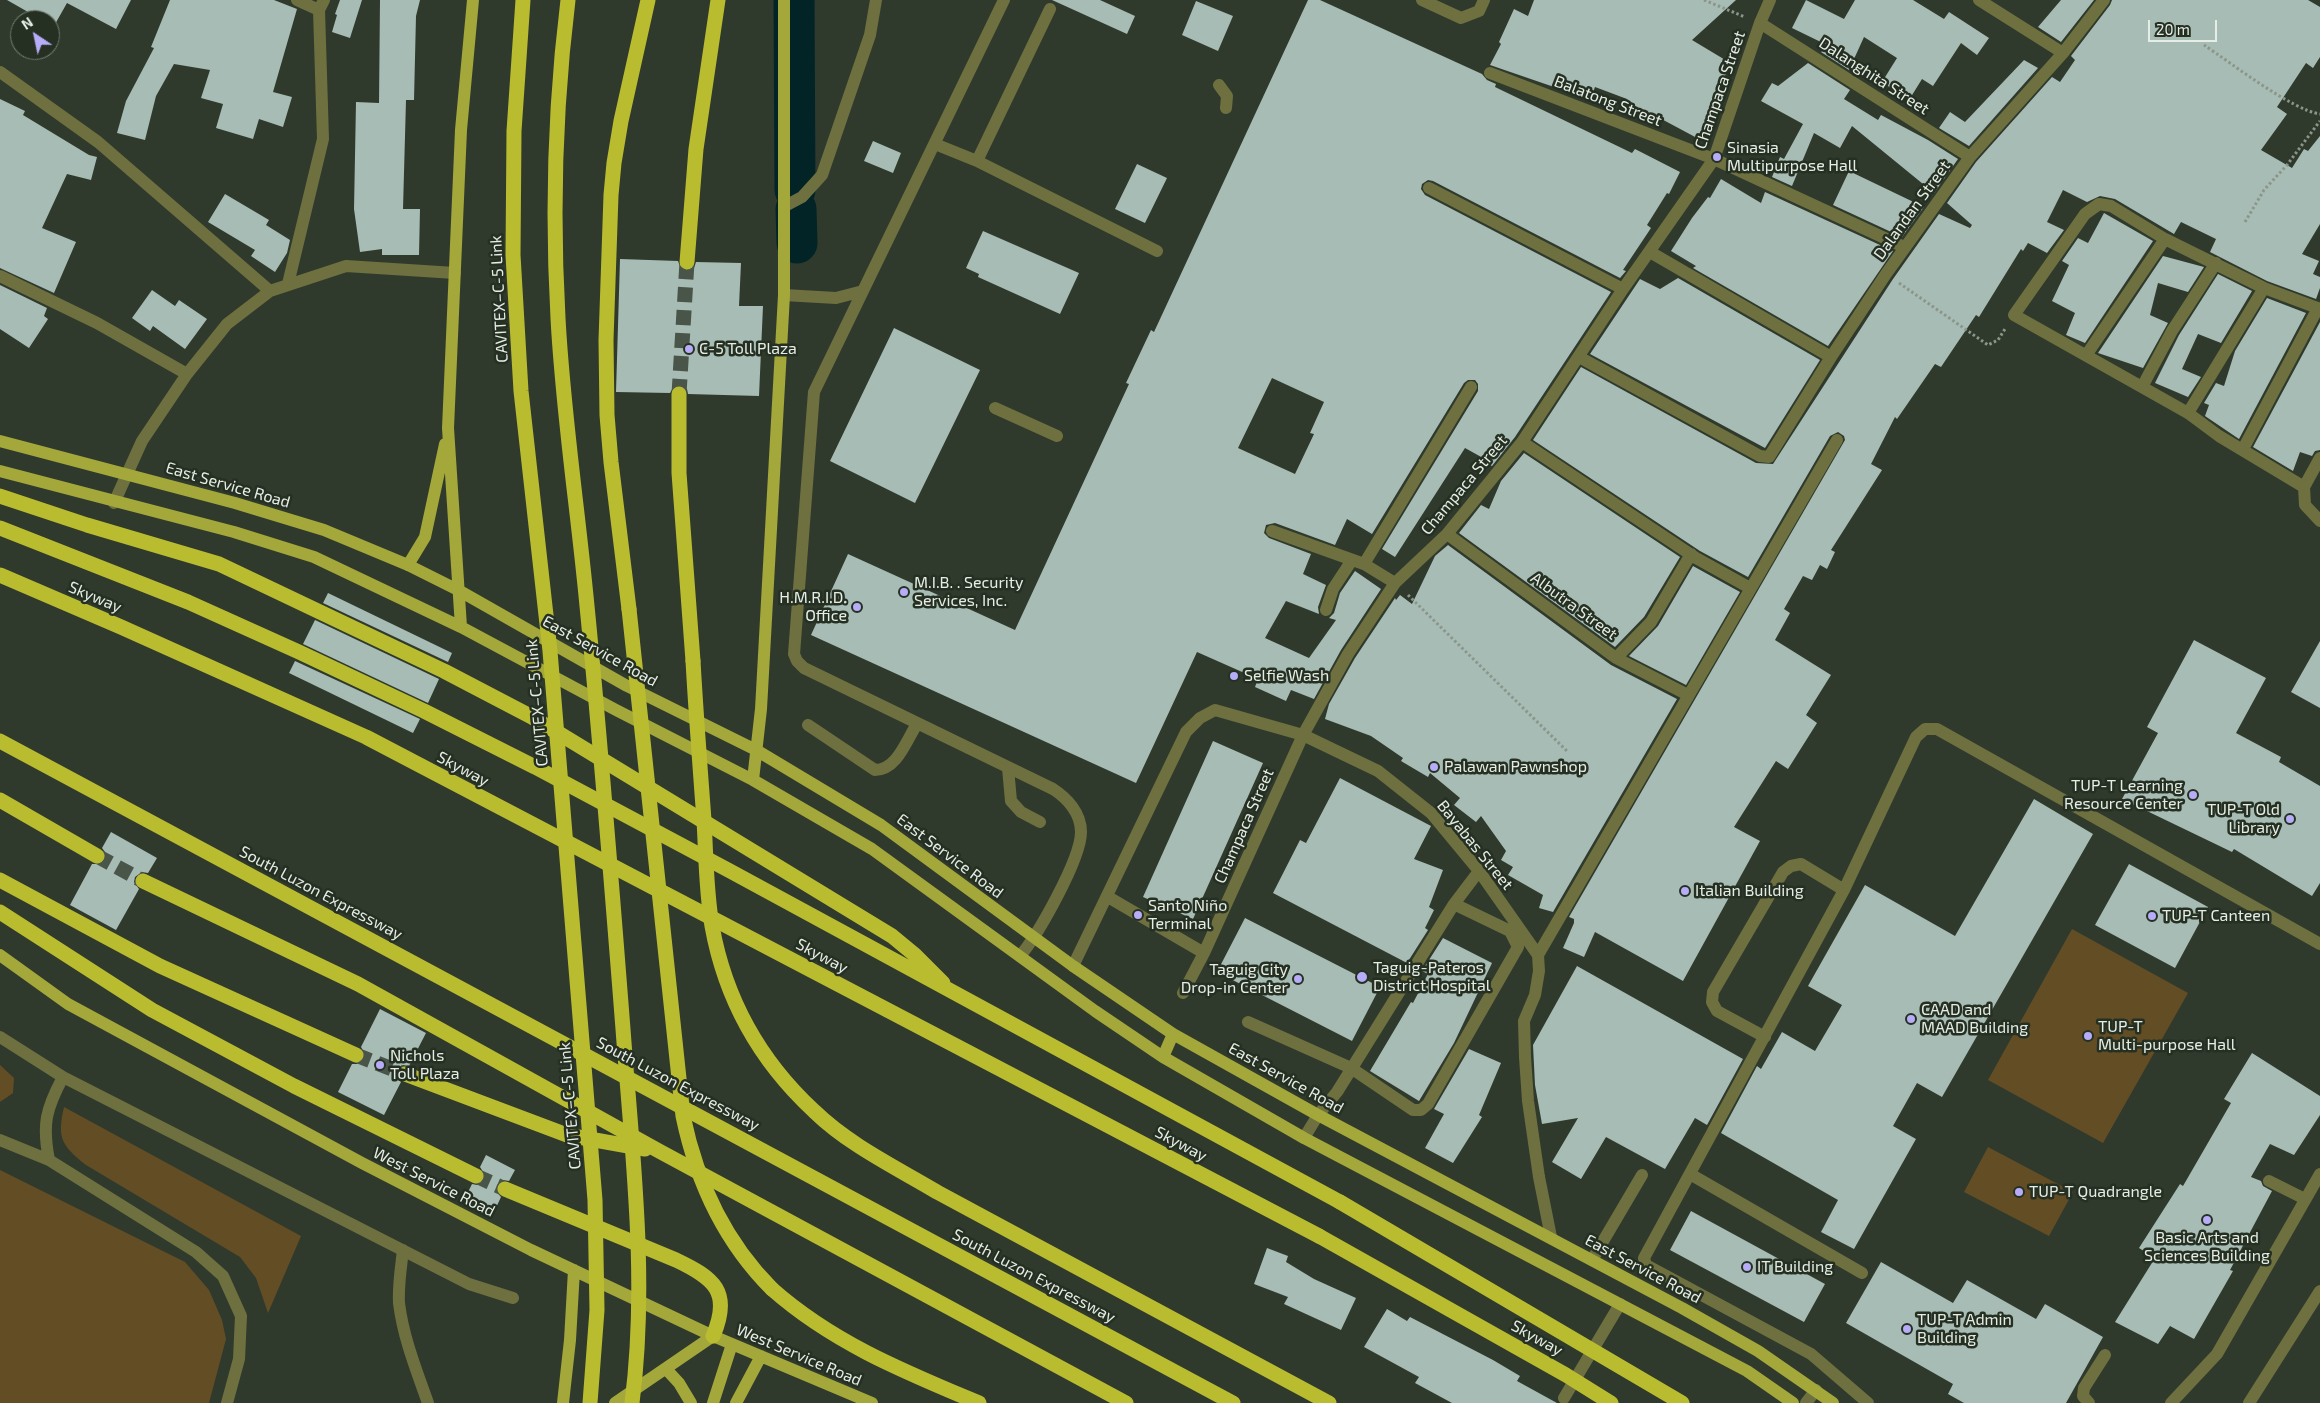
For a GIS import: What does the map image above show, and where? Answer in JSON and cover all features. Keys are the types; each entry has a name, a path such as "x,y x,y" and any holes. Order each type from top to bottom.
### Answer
{"highway":[{"name":"CAVITEX–C-5 Link","path":"523,0 512,169 514,271 521,391 550,651 596,1200 598,1310 590,1403"},
{"path":"568,0 563,40 556,160 556,279 561,365 597,715 634,1177 638,1285 637,1359 632,1403"},
{"path":"648,0 621,121 610,195 606,331 608,434 629,609 679,1090 689,1141 710,1202 722,1226 744,1258 772,1289 827,1331 868,1355 979,1403"},
{"path":"687,262 695,158 718,0"},
{"path":"679,394 679,473 709,898 717,947 741,1016 761,1051 814,1112 836,1130 882,1160 937,1192 1329,1403"},
{"name":"Skyway","path":"0,496 88,525 219,564 452,676 532,717 892,936 915,955 951,992"},
{"name":"Skyway","path":"0,528 188,602 424,711 535,767 1340,1202 1682,1403"},
{"name":"Skyway","path":"0,575 121,627 366,738 1319,1236 1566,1375 1611,1403"},
{"name":"South Luzon Expressway","path":"0,741 1233,1403"},
{"path":"0,800 97,856"},
{"path":"0,880 160,966 356,1055"},
{"path":"144,881 358,984 659,1151 1126,1403"},
{"path":"0,912 152,1010 294,1086 476,1176"},
{"path":"404,1074 566,1135 659,1151"},
{"path":"505,1189 676,1260 699,1272 716,1287 720,1296 720,1315 712,1336"}],"main road":[{"path":"461,627 448,428 461,130 473,0"},
{"path":"753,780 762,700 784,296 784,0"},
{"path":"408,565 425,538 448,428"},
{"name":"East Service Road","path":"0,441 235,503 324,530 408,565 458,590 627,686 756,750 881,825 1034,939 1174,1034 1318,1115 1551,1237 1750,1346 1816,1390 1832,1403"},
{"path":"0,471 114,503 234,532 314,557 461,627 616,710 753,780 872,849 1095,1011 1163,1057 1304,1138 1747,1372 1793,1403"},
{"name":"West Service Road","path":"0,955 68,1004 362,1163 574,1270 712,1336 762,1356 851,1399 872,1403"},
{"path":"1163,1057 1174,1034"},
{"path":"563,1403 570,1340 574,1270"},
{"path":"615,1403 712,1336"},
{"path":"713,1403 732,1344"},
{"path":"736,1403 762,1356"},
{"path":"666,1369 679,1383 691,1403"}],"street":[{"path":"288,284 323,139 321,5 297,0"},
{"path":"785,206 802,197 822,174 870,35 876,0"},
{"path":"1004,0 814,392 804,495 794,654 797,661 804,668 1053,789 1068,799 1075,810 1082,832 1073,864 1034,939 1020,956"},
{"path":"1422,0 1461,18 1479,11 1484,0"},
{"name":"Champaca Street","path":"1183,993 1204,954 1303,735 1348,654 1395,583 1447,534 1522,442 1623,289 1714,159 1760,23 1770,0"},
{"path":"1978,0 2063,52"},
{"name":"Dalandan Street","path":"1578,357 1760,456 1769,457 1831,357 1904,247 1970,157 2063,52 2104,0"},
{"path":"977,161 1050,9"},
{"name":"Dalanghita Street","path":"1760,23 1970,157"},
{"path":"0,72 98,142 270,291"},
{"name":"Balatong Street","path":"1490,73 1714,159 1904,247"},
{"path":"1219,85 1227,96 1226,108"},
{"path":"935,144 977,161 1157,251"},
{"path":"1429,188 1623,289"},
{"path":"2243,449 2319,308 2264,288 2165,239 2111,206 2099,204 2085,214 2014,315 2087,354 2188,413 2219,436 2304,487"},
{"path":"2087,354 2165,239"},
{"path":"1650,252 1831,357"},
{"path":"2142,387 2172,331 2216,263"},
{"path":"114,503 142,441 187,374 228,324 270,291 346,266 455,273"},
{"path":"0,276 97,323 187,374"},
{"path":"2188,413 2264,288"},
{"path":"784,296 836,298 863,290"},
{"path":"1326,610 1333,589 1358,562 1471,387"},
{"path":"995,408 1057,436"},
{"path":"1551,1237 1539,1177 1528,1101 1525,1056 1524,1022 1535,995 1539,971 1538,955 1599,853 1688,695 1837,440"},
{"path":"1522,442 1691,554 1750,588"},
{"path":"2320,458 2304,487 2305,505 2320,521"},
{"path":"1272,531 1358,562 1395,583"},
{"name":"Albutra Street","path":"1447,534 1616,658 1688,695"},
{"path":"1616,658 1651,622 1691,554"},
{"name":"Bayabas Street","path":"1073,966 1108,897 1186,732 1200,718 1215,710 1303,735 1378,771 1431,812 1480,871 1538,955"},
{"path":"808,725 875,770 883,770 891,766 917,724"},
{"path":"1868,1403 1811,1354 1646,1265 1644,1258 1844,890 1916,737 1925,729 1937,728 2320,944"},
{"path":"1008,768 1010,802 1021,812 1040,822"},
{"path":"1765,1037 1718,1011 1712,1002 1714,992 1783,872 1801,864 1844,890"},
{"path":"1304,1138 1318,1115 1337,1092 1454,904 1480,871"},
{"path":"1108,897 1204,954"},
{"path":"1248,1022 1351,1068 1413,1110 1421,1110 1428,1104 1518,947 1510,931 1454,904"},
{"path":"0,1037 63,1077 469,1284 513,1298"},
{"path":"49,1160 44,1135 47,1114 63,1077"},
{"path":"0,1140 49,1160 196,1252 223,1276 240,1316 239,1358 227,1403"},
{"path":"1690,1174 1862,1274"},
{"path":"2171,1403 2217,1354 2320,1174"},
{"path":"1592,1260 1642,1175"},
{"path":"2269,1181 2305,1199"},
{"path":"403,1250 399,1282 400,1304 408,1342 428,1403"},
{"path":"2249,1403 2320,1291"},
{"path":"1564,1398 1620,1304"},
{"path":"2089,1403 2083,1396 2084,1388 2105,1355"},
{"path":"1806,1403 1816,1390"}],"path":[{"path":"1704,0 1760,23"},
{"path":"2204,45 2275,92 2313,113 2320,114"},
{"path":"2245,222 2264,190 2320,121"},
{"path":"1886,274 1988,346 1998,340 2014,315"},
{"path":"1395,583 1567,751"}],"shaded area":[{"name":"TUP-T Multi-purpose Hall","path":"2072,929 2188,993 2103,1143 1988,1080"},
{"path":"0,1065 14,1078 13,1093 0,1102"},
{"path":"64,1107 301,1236 268,1313 256,1278 240,1257 86,1165 71,1152 61,1134"},
{"name":"TUP-T Quadrangle","path":"1988,1147 2073,1192 2049,1236 1964,1192"},
{"path":"0,1170 185,1262 209,1290 222,1320 226,1339 209,1403 0,1403"}],"building":[{"path":"7,0 131,0 116,29 67,3 60,15 60,10 24,10"},
{"path":"170,0 274,0 297,9 273,92 292,97 283,127 259,119 253,139 216,128 223,104 201,98 210,70 174,64 156,96 145,140 117,133 126,101 154,48 151,47"},
{"path":"340,0 362,0 350,38 332,32"},
{"path":"380,0 420,0 416,16 414,100 406,100 403,209 420,209 419,255 382,255 382,249 360,252 354,209 356,102 379,103"},
{"path":"1052,0 1100,0 1135,16 1127,34"},
{"path":"1308,0 1320,0 1482,74 1487,80 1496,84 1495,87 1632,153 1635,149 1680,172 1669,194 1667,193 1647,225 1651,228 1623,270 1626,271 1620,278 1433,181 1428,180 1422,184 1421,189 1425,195 1611,292 1515,437 1492,466 1482,461 1483,458 1465,448 1395,557 1382,549 1478,391 1478,384 1475,380 1468,380 1464,383 1372,534 1347,519 1335,545 1275,523 1266,525 1264,533 1269,538 1311,554 1303,574 1326,585 1318,607 1319,614 1286,601 1265,638 1309,658 1336,620 1329,618 1334,613 1340,593 1355,571 1381,589 1341,650 1314,699 1291,690 1286,701 1255,687 1258,679 1197,652 1136,783 811,635 848,554 1015,630 1129,384 1126,383 1151,330 1154,332","holes":["1272,378 1324,402 1310,433 1314,434 1295,474 1238,448"]},
{"path":"1534,0 1736,0 1692,40 1732,64 1715,92 1723,95 1713,124 1707,121 1697,138 1654,115 1653,119 1623,110 1627,99 1595,87 1592,95 1588,93 1586,98 1490,65 1501,44 1499,42 1514,9 1528,16"},
{"path":"1806,0 1844,19 1855,0 1913,0 1944,19 1949,12 1989,38 1977,55 1961,43 1933,86 1922,79 1909,100 1882,82 1897,58 1864,37 1849,70 1821,52 1829,46 1792,28"},
{"path":"2061,0 2094,0 2061,42 2038,27"},
{"path":"2112,0 2308,0 2320,7 2320,57 2313,68 2306,63 2277,107 2287,114 2261,150 2292,168 2304,149 2308,151 2320,136 2320,224 2302,254 2319,261 2313,274 2320,277 2320,288 2316,299 2267,281 2210,252 2216,239 2181,222 2174,234 2115,199 2100,196 2087,202 2063,190 2047,222 2064,230 2047,253 2028,243 2023,251 2021,249 1979,317 1976,315 1941,367 1935,364 1897,419 1895,417 1871,464 1882,470 1831,550 1835,552 1827,569 1820,565 1812,580 1803,576 1784,609 1790,613 1775,640 1831,675 1806,715 1817,723 1788,769 1776,761 1734,827 1760,841 1683,981 1595,932 1584,957 1563,948 1574,923 1574,919 1569,917 1845,440 1844,436 1838,432 1830,436 1748,577 1700,551 1533,440 1581,367 1756,463 1773,464 1893,279 1939,214 1970,228 1972,225 1947,203 1976,162 2052,77 2060,82 2075,60 2071,56"},
{"path":"1196,1 1233,16 1218,51 1182,35"},
{"path":"2024,60 2038,68 1969,146 1939,128 1950,112 1965,122"},
{"path":"1808,63 1850,90 1844,99 1878,120 1881,115 1928,140 1958,159 1934,193 1852,126 1840,148 1814,133 1792,186 1772,177 1780,157 1784,159 1803,124 1761,101 1772,83 1778,86"},
{"path":"0,99 25,111 23,115 89,155 97,157 91,180 67,174 42,228 76,242 54,293 0,268"},
{"path":"873,141 901,153 893,173 864,161"},
{"path":"1137,164 1167,178 1145,223 1115,209"},
{"path":"1849,171 1924,207 1902,237 1833,205"},
{"path":"1721,179 1761,203 1765,192 1893,251 1828,346 1693,268 1696,266 1671,251 1692,218 1708,197 1710,198"},
{"path":"225,194 269,220 266,225 290,240 287,253 275,272 251,256 255,250 208,222"},
{"path":"2104,213 2153,241 2085,343 2066,335 2075,313 2052,301 2069,265 2062,261 2078,238 2088,243"},
{"path":"983,231 1079,273 1060,314 978,277 979,274 966,268"},
{"path":"2163,256 2204,267 2188,292 2158,283 2150,315 2168,323 2143,368 2098,353"},
{"name":"C-5 Toll Plaza","path":"620,259 678,261 681,269 687,271 694,268 696,262 741,263 739,306 763,306 759,396 688,394 687,389 679,385 674,386 670,393 616,392"},
{"path":"2218,274 2252,291 2221,343 2198,334 2182,369 2201,377 2188,397 2155,383 2179,335"},
{"path":"1678,278 1820,360 1765,448 1590,354 1640,279 1660,289"},
{"path":"0,285 47,308 44,316 48,319 29,348 0,329"},
{"path":"152,290 175,306 179,300 207,319 185,349 153,326 150,331 132,318"},
{"path":"2267,298 2306,313 2239,439 2205,416 2209,405 2204,403 2216,383 2224,386 2235,351"},
{"path":"2320,322 2320,450 2315,451 2312,456 2300,452 2293,471 2253,447"},
{"path":"894,328 980,370 915,503 830,461"},
{"path":"1524,453 1680,557 1644,617 1615,647 1459,533 1481,505 1489,509 1501,481"},
{"path":"1448,545 1611,665 1677,699 1553,912 1539,908 1543,895 1508,875 1513,867 1501,860 1506,851 1481,816 1476,822 1454,805 1460,798 1430,773 1428,777 1401,761 1403,758 1371,736 1325,719 1329,704 1355,658 1395,598 1396,600 1400,595 1412,604 1435,556"},
{"path":"1693,566 1740,592 1686,685 1629,656 1658,626"},
{"path":"328,593 452,653 448,662 323,603"},
{"path":"315,620 439,679 428,703 303,644"},
{"path":"2194,640 2266,678 2236,733 2281,757 2279,762 2320,786 2320,883 2312,896 2234,849 2232,852 2122,799 2158,733 2147,727"},
{"path":"2320,641 2320,708 2291,692"},
{"path":"295,661 420,719 413,733 289,673"},
{"path":"1213,741 1263,763 1193,919 1143,897"},
{"path":"1340,778 1431,826 1414,859 1443,870 1429,907 1434,910 1425,928 1428,930 1407,963 1273,893 1300,840 1306,843"},
{"name":"CAAD and MAAD Building","path":"2034,799 2093,834 1942,1097 1917,1083 1893,1126 1916,1139 1854,1249 1821,1232 1838,1200 1721,1133 1757,1066 1761,1069 1782,1032 1815,1051 1842,1005 1808,986 1865,885 1955,936"},
{"path":"111,832 157,858 148,873 142,872 135,877 134,882 139,889 116,930 70,905 92,864 101,864 105,860 105,852 102,848"},
{"name":"TUP-T Canteen","path":"2129,864 2208,907 2175,968 2095,925"},
{"name":"Taguig City Drop-in Center","path":"1245,918 1380,987 1352,1041 1217,972"},
{"path":"1443,938 1492,963 1454,1043 1419,1101 1370,1071 1411,1002 1413,1003 1428,974 1422,971"},
{"path":"1577,966 1743,1059 1707,1125 1695,1118 1665,1169 1606,1137 1581,1179 1552,1162 1578,1118 1542,1124 1535,1085 1533,1045"},
{"name":"Nichols Toll Plaza","path":"380,1009 426,1033 409,1066 403,1065 396,1070 396,1076 401,1082 384,1115 338,1092 352,1064 357,1064 364,1059 365,1054 361,1047"},
{"path":"1469,1049 1501,1063 1479,1115 1482,1117 1453,1163 1425,1148 1444,1114 1434,1109"},
{"name":"Basic Arts and Sciences Building","path":"2252,1053 2320,1096 2320,1115 2294,1155 2270,1144 2251,1177 2261,1181 2263,1186 2272,1191 2230,1270 2233,1271 2194,1339 2170,1326 2158,1344 2115,1322 2155,1258 2139,1248 2180,1184 2183,1186 2231,1103 2224,1099"},
{"path":"486,1155 515,1170 509,1181 503,1180 497,1185 496,1191 501,1197 494,1212 465,1198 472,1184 477,1185 484,1181 485,1175 480,1167"},
{"name":"IT Building","path":"1691,1211 1825,1284 1804,1322 1670,1250"},
{"path":"1267,1248 1288,1256 1286,1262 1314,1279 1356,1298 1341,1330 1284,1304 1288,1297 1254,1284"},
{"name":"TUP-T Admin Building","path":"1881,1262 1953,1303 1967,1280 2036,1319 2045,1304 2103,1337 2066,1403 1964,1403 1948,1394 1953,1384 1846,1323"},
{"path":"1387,1309 1407,1321 1410,1317 1493,1360 1520,1376 1517,1381 1557,1403 1452,1403 1415,1383 1419,1377 1364,1347"}],"waterway":[{"path":"794,0 795,190"},
{"path":"796,209 797,243"}],"tunnel":[{"path":"679,394 687,262"},
{"path":"97,856 143,881"},
{"path":"356,1055 405,1074"},
{"path":"476,1176 505,1189"}],"place":[{"name":"Sinasia Multipurpose Hall","path":"1717,157"},
{"name":"C-5 Toll Plaza","path":"689,349"},
{"name":"M.I.B. . Security Services, Inc.","path":"904,592"},
{"name":"H.M.R.I.D. Office","path":"857,607"},
{"name":"Selfie Wash","path":"1234,676"},
{"name":"Palawan Pawnshop","path":"1434,767"},
{"name":"TUP-T Learning Resource Center","path":"2193,795"},
{"name":"TUP-T Old Library","path":"2290,819"},
{"name":"Italian Building","path":"1685,891"},
{"name":"Santo Niño Terminal","path":"1138,915"},
{"name":"TUP-T Canteen","path":"2152,916"},
{"name":"Taguig-Pateros District Hospital","path":"1362,977"},
{"name":"Taguig City Drop-in Center","path":"1298,979"},
{"name":"CAAD and MAAD Building","path":"1911,1019"},
{"name":"TUP-T Multi-purpose Hall","path":"2088,1036"},
{"name":"Nichols Toll Plaza","path":"380,1065"},
{"name":"TUP-T Quadrangle","path":"2019,1192"},
{"name":"Basic Arts and Sciences Building","path":"2207,1220"},
{"name":"IT Building","path":"1747,1267"},
{"name":"TUP-T Admin Building","path":"1907,1329"}]}
